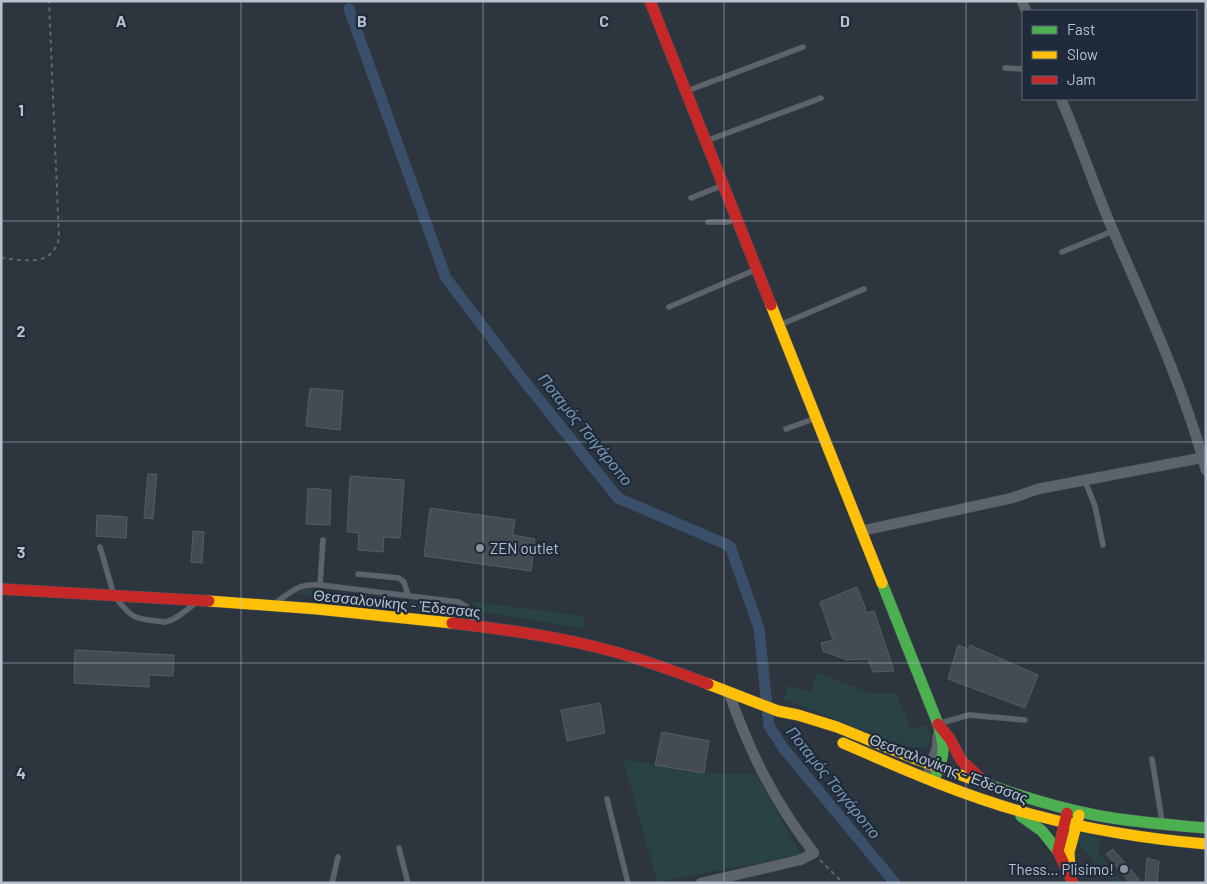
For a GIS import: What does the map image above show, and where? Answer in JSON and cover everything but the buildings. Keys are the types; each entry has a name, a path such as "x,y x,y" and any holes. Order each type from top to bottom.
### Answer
{"main road":[{"path":"650,1 938,724 945,749 944,758 935,766 929,779"},
{"name":"Θεσσαλονίκης - Έδεσσας","path":"1,589 200,600 365,612 476,626 571,641 608,650 670,670 778,711 817,720 935,766 1028,798 1080,812 1142,822 1206,828"},
{"name":"Θεσσαλονίκης - Έδεσσας","path":"778,711 791,720 929,779 1008,808 1070,824 1140,837 1206,844"},
{"path":"938,724 947,735 961,760 985,783"},
{"path":"1008,808 1042,830 1058,851 1071,879"},
{"path":"1068,809 1071,879"},
{"path":"1058,851 1070,824 1080,812"}],"street":[{"path":"1061,100 1113,231 1170,363 1204,458 1206,470"},
{"path":"861,531 1012,498 1038,489 1204,458"},
{"path":"701,883 800,860 814,853 788,819 765,780 746,740 734,694"}],"lane":[{"path":"686,92 802,47"},
{"path":"1005,68 1022,69"},
{"path":"706,141 821,98"},
{"path":"691,198 724,185"},
{"path":"708,222 728,222 738,219"},
{"path":"1062,252 1113,231"},
{"path":"669,307 758,269"},
{"path":"780,326 864,289"},
{"path":"786,429 816,418"},
{"path":"1085,480 1095,506 1103,546"},
{"path":"320,585 323,540"},
{"path":"100,547 114,595 135,618 164,622 179,615 200,600"},
{"path":"358,574 400,578 404,582 408,595"},
{"path":"272,605 303,585 320,585 462,603 467,607 476,626"},
{"path":"938,724 969,715 1025,720"},
{"path":"1152,759 1163,824"},
{"path":"607,799 628,883"},
{"path":"399,848 408,883"},
{"path":"332,883 338,857"}],"path":[{"path":"1,258 32,260 44,258 52,254 59,238 49,1"},
{"path":"814,853 843,883"}],"green space":[{"path":"301,589 457,607 464,613 296,594"},
{"path":"470,601 583,616 586,629 478,611"},
{"path":"816,672 870,693 896,693 911,729 925,725 932,736 929,745 919,749 908,747 783,699 789,685 812,692"},
{"path":"623,759 704,773 756,774 801,855 657,882"},
{"path":"1084,832 1103,839 1097,851 1123,883 1113,883 1074,838"}],"waterway":[{"name":"Ποταμός Τσιγάροπο","path":"349,9 446,278 525,382 618,498 730,546 759,628 769,726 784,749 895,883"}],"traffic: fast":[{"path":"882,583 938,724 943,751 941,763 935,777"},
{"path":"992,786 1018,795 1095,815 1206,828"},
{"path":"1021,816 1042,831 1058,851"}],"traffic: slow":[{"path":"771,305 882,583"},
{"path":"209,601 317,609 452,623"},
{"path":"708,684 778,711 837,727 913,758 992,786"},
{"path":"843,743 961,792 1034,815 1120,833 1206,844"},
{"path":"1070,873 1069,852 1079,815"}],"traffic: jam":[{"path":"650,1 771,305"},
{"path":"1,589 209,601"},
{"path":"452,623 506,630 596,647 653,664 708,684"},
{"path":"938,724 950,739 961,760 981,779"},
{"path":"1067,813 1058,851 1073,883"}],"place":[{"name":"ZEN outlet","path":"480,548"},
{"name":"Thess… Plisimo!","path":"1124,869"}]}
